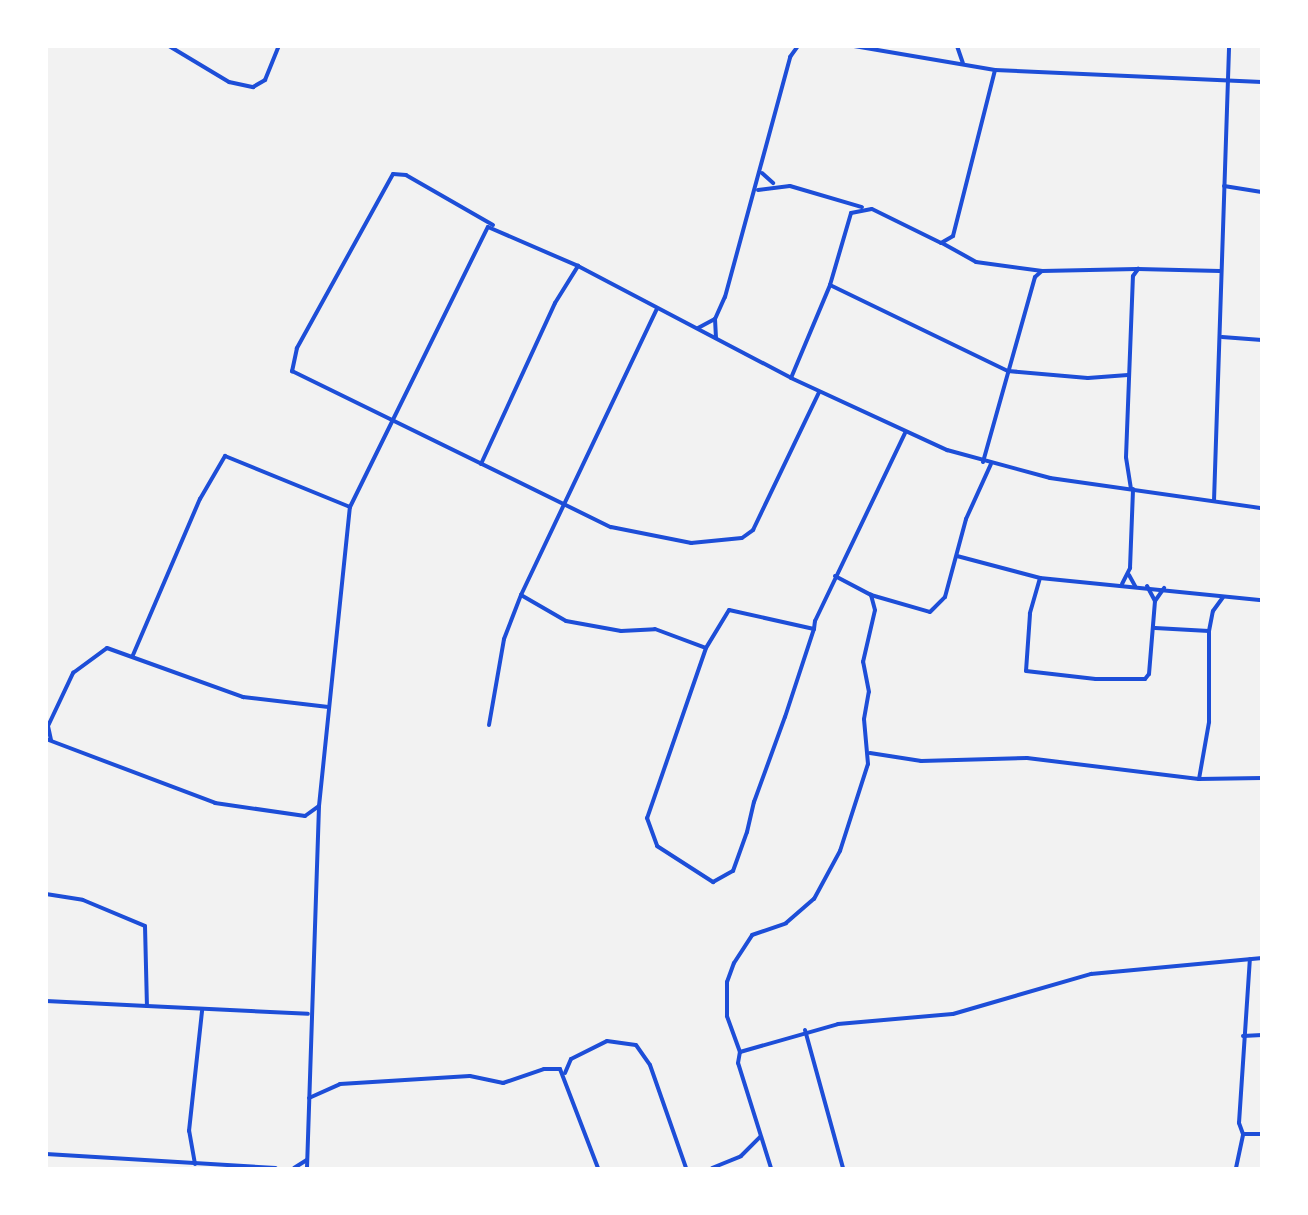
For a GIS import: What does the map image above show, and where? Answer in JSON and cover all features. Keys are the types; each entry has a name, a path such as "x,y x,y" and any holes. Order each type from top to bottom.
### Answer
{"street":[{"path":"169,46 229,82 253,87 265,80 279,46"},
{"path":"716,338 715,319 758,190 785,75 798,46"},
{"path":"854,46 995,70 1262,82"},
{"path":"957,46 963,64"},
{"path":"1214,501 1222,337 1221,271 1229,46"},
{"path":"955,252 953,236 995,70"},
{"path":"762,173 773,184 863,207 941,243 955,252 1002,269 1221,271"},
{"path":"819,392 753,530 742,538 670,541 611,527 564,502 391,423 295,375 290,367 297,348 393,174 406,175 494,226 578,266 790,378 905,433 991,464 1132,489 1262,507"},
{"path":"758,190 773,184"},
{"path":"1224,186 1262,192"},
{"path":"790,378 830,285 851,213 848,203"},
{"path":"851,213 863,207"},
{"path":"307,1168 308,1014 319,806 350,507 472,252 488,226 494,226"},
{"path":"941,243 953,236"},
{"path":"481,464 555,303 578,266"},
{"path":"1122,585 1129,575 1132,489 1128,375 1131,287 1138,269"},
{"path":"983,462 1029,288 1042,271"},
{"path":"830,285 1008,371 1122,378 1128,375"},
{"path":"489,725 504,639 521,595 657,309"},
{"path":"697,328 715,319"},
{"path":"1222,337 1262,340"},
{"path":"1122,378 1128,384"},
{"path":"814,629 729,610 720,617 706,648 648,810 648,830 657,846 680,863 720,882 733,871 814,629 835,576 905,433"},
{"path":"134,655 197,507 225,456 350,507"},
{"path":"835,576 871,595 930,612 945,597 966,519 991,464"},
{"path":"957,556 1040,578 1147,586 1262,600"},
{"path":"1129,575 1136,586"},
{"path":"1040,578 1030,615 1029,673 1145,679 1155,628 1155,601 1147,586"},
{"path":"1155,601 1164,588"},
{"path":"521,595 566,621 621,631 655,629 706,648"},
{"path":"771,1168 738,1063 740,1052 727,1016 727,982 734,963 752,935 786,923 814,899 840,851 870,753 863,662 875,610 871,595"},
{"path":"1199,779 1209,722 1209,631 1213,611 1223,597"},
{"path":"1155,628 1209,631"},
{"path":"319,806 305,816 214,803 49,740 48,726 80,664 107,648 134,655 243,697 328,706"},
{"path":"870,753 921,761 1027,758 1199,779 1262,778"},
{"path":"46,894 83,900 145,926 147,1006"},
{"path":"740,1052 805,1030 953,1014 1091,974 1262,958"},
{"path":"1236,1168 1244,1134 1243,1036 1250,959"},
{"path":"46,1001 202,1011 308,1014"},
{"path":"184,1166 189,1154 202,1011"},
{"path":"805,1030 843,1168"},
{"path":"1243,1036 1262,1035"},
{"path":"598,1168 565,1073 571,1059 607,1041 636,1045 650,1065 686,1168"},
{"path":"309,1099 340,1084 470,1076 503,1083 544,1069 565,1073"},
{"path":"1244,1134 1262,1134"},
{"path":"712,1168 741,1156 760,1137"},
{"path":"46,1154 184,1166 195,1164 276,1168"},
{"path":"189,1154 195,1164"},
{"path":"294,1168 307,1160"}]}
